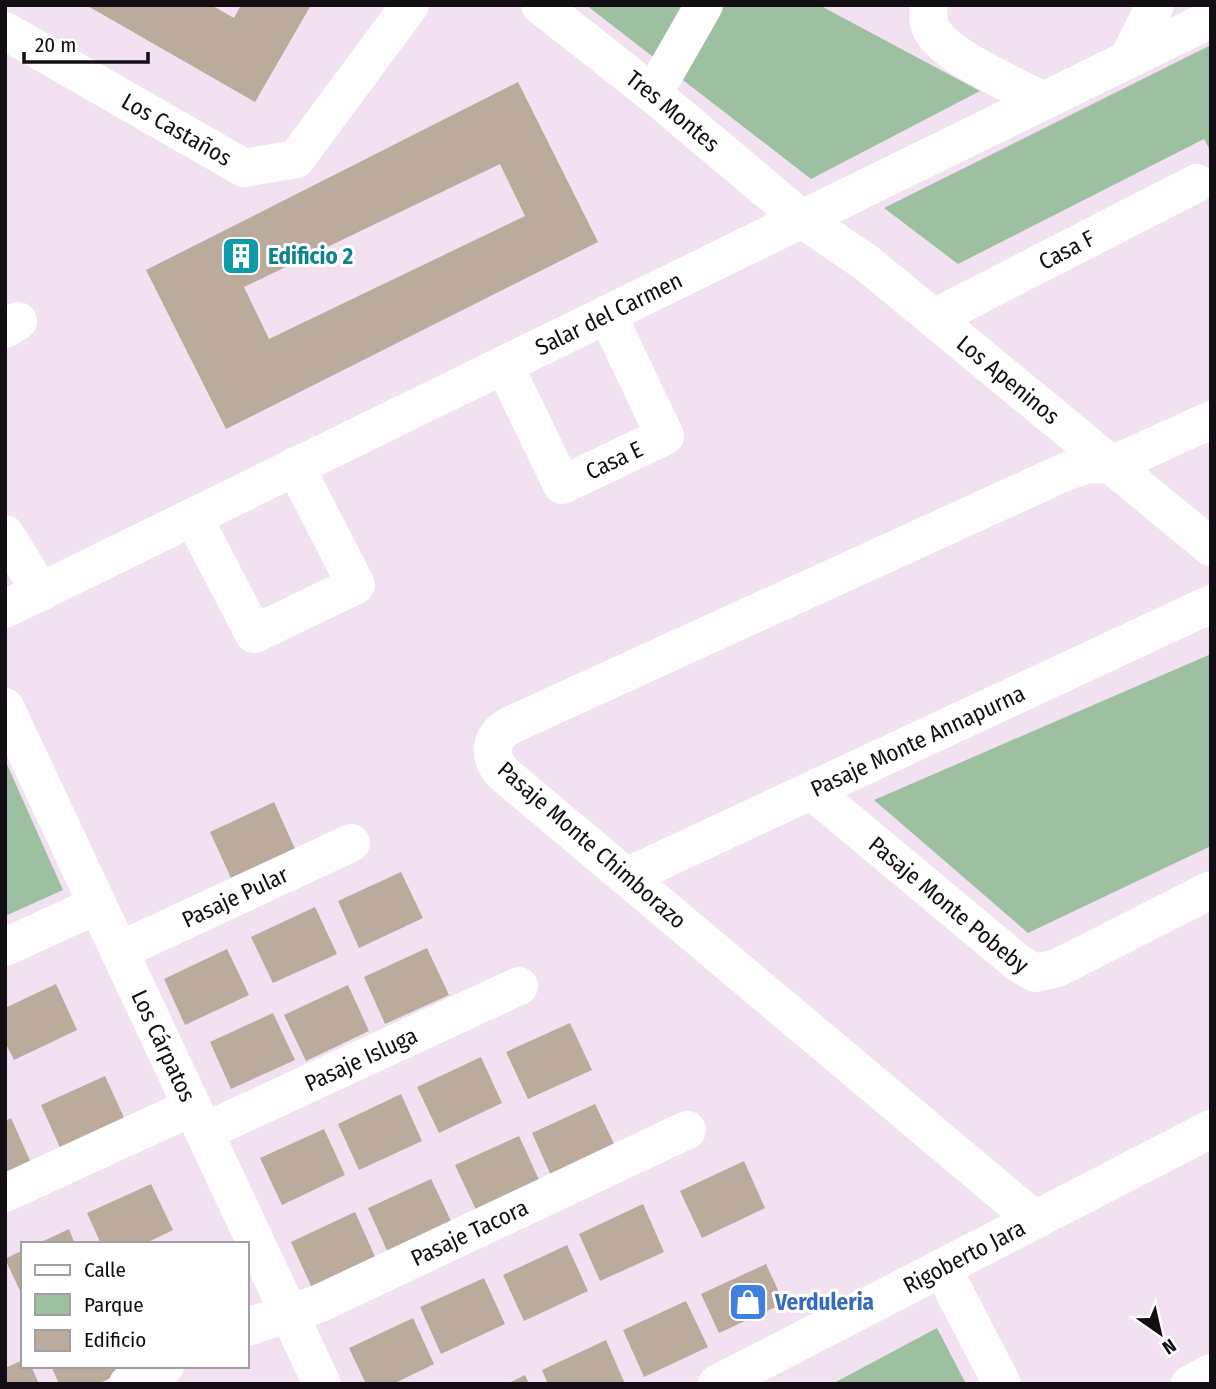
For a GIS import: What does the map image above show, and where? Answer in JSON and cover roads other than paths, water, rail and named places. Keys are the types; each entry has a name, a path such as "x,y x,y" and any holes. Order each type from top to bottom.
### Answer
{"street":[{"name":"Los Castaños","path":"5,31 244,168 296,159 410,5"},
{"name":"Tres Montes","path":"540,5 653,94 802,219"},
{"path":"653,94 704,5"},
{"path":"929,5 930,29 946,47 1043,101"},
{"path":"1128,60 1155,5"},
{"name":"Salar del Carmen","path":"5,609 1211,19"},
{"name":"Casa F","path":"934,318 1197,183"},
{"name":"Los Apeninos","path":"802,219 868,264 1211,547"},
{"name":"Casa E","path":"504,365 562,485 665,436 607,314"},
{"path":"1112,465 1211,420"},
{"name":"Pasaje Monte Chimborazo","path":"1035,1220 498,768 492,748 495,738 502,730 1065,472 1088,464 1112,465"},
{"path":"193,517 254,634 356,585 295,466"},
{"path":"5,534 41,592"},
{"name":"Pasaje Monte Annapurna","path":"626,877 1211,604"},
{"name":"Los Cárpatos","path":"5,707 321,1384"},
{"name":"Pasaje Monte Pobeby","path":"812,790 1017,962 1035,973 1057,968 1211,890"},
{"name":"Pasaje Pular","path":"119,951 351,843"},
{"path":"5,947 97,905"},
{"name":"Pasaje Isluga","path":"5,1193 198,1120 519,986"},
{"name":"Rigoberto Jara","path":"717,1384 1211,1129"},
{"name":"Pasaje Tacora","path":"248,1327 318,1304 687,1130"},
{"path":"942,1268 1002,1384"},
{"path":"128,1384 161,1368"},
{"path":"1190,1384 1211,1373"}],"place":[{"name":"Edificio 2","path":"241,256"},
{"name":"Verduleria","path":"748,1302"}]}
